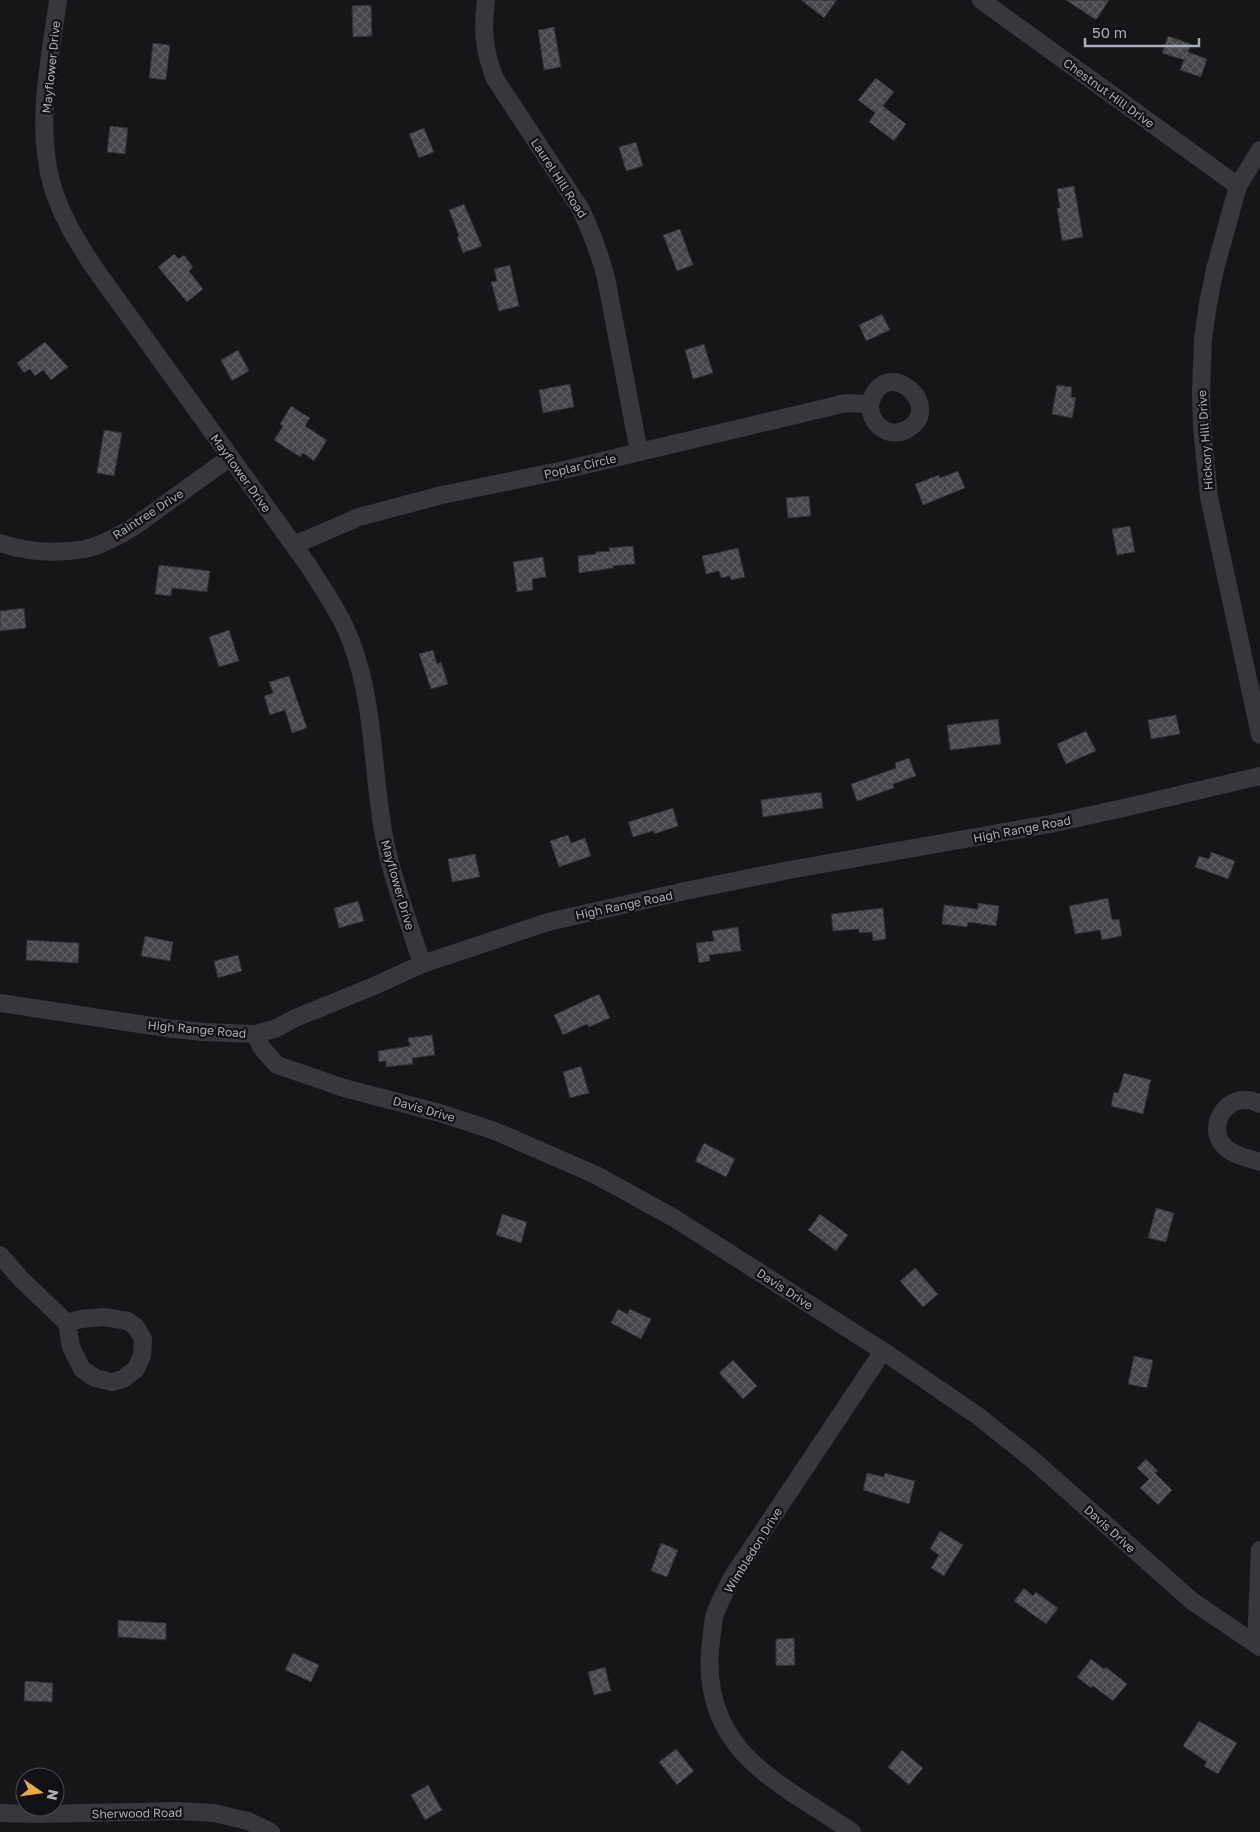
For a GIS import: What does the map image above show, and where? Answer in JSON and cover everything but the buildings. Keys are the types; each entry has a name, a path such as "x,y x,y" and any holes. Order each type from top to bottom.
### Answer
{"street":[{"name":"Mayflower Drive","path":"58,0 47,81 45,125 47,155 52,183 60,205 72,232 93,266 229,458 294,545 327,595 352,643 362,677 371,730 384,836 392,870 422,964"},
{"name":"Laurel Hill Road","path":"486,0 483,36 487,60 495,79 580,208 591,230 599,253 606,278 639,452"},
{"name":"Chestnut Hill Drive","path":"981,0 1238,186"},
{"name":"Hickory Hill Drive","path":"1260,150 1238,186 1215,269 1203,338 1201,392 1202,427 1209,497 1260,734"},
{"name":"Poplar Circle","path":"294,545 360,517 442,495 639,452 846,403 870,404"},
{"name":"Raintree Drive","path":"0,542 13,547 48,551 86,548 120,535 135,526 229,458"},
{"name":"High Range Road","path":"0,1003 166,1028 203,1032 256,1034 277,1028 293,1019 422,964 548,922 582,913 789,870 1059,822 1260,776"},
{"name":"Davis Drive","path":"256,1034 261,1047 277,1065 344,1088 440,1113 486,1128 596,1175 674,1218 883,1351 978,1416 1033,1460 1192,1601 1258,1646"},
{"path":"1260,1104 1246,1100 1229,1104 1223,1110 1217,1127 1223,1145 1230,1151 1260,1162"},
{"path":"0,1255 21,1279 67,1323 71,1347 82,1369 94,1378 112,1382 123,1379 136,1369 142,1355 143,1339 136,1327 128,1321 104,1317 81,1319 67,1323"},
{"name":"Wimbledon Drive","path":"852,1832 752,1762 729,1735 714,1703 710,1686 709,1650 715,1614 731,1580 883,1351"},
{"path":"1258,1646 1260,1550"},
{"name":"Sherwood Road","path":"0,1813 179,1811 214,1813 248,1821 271,1832"}]}
